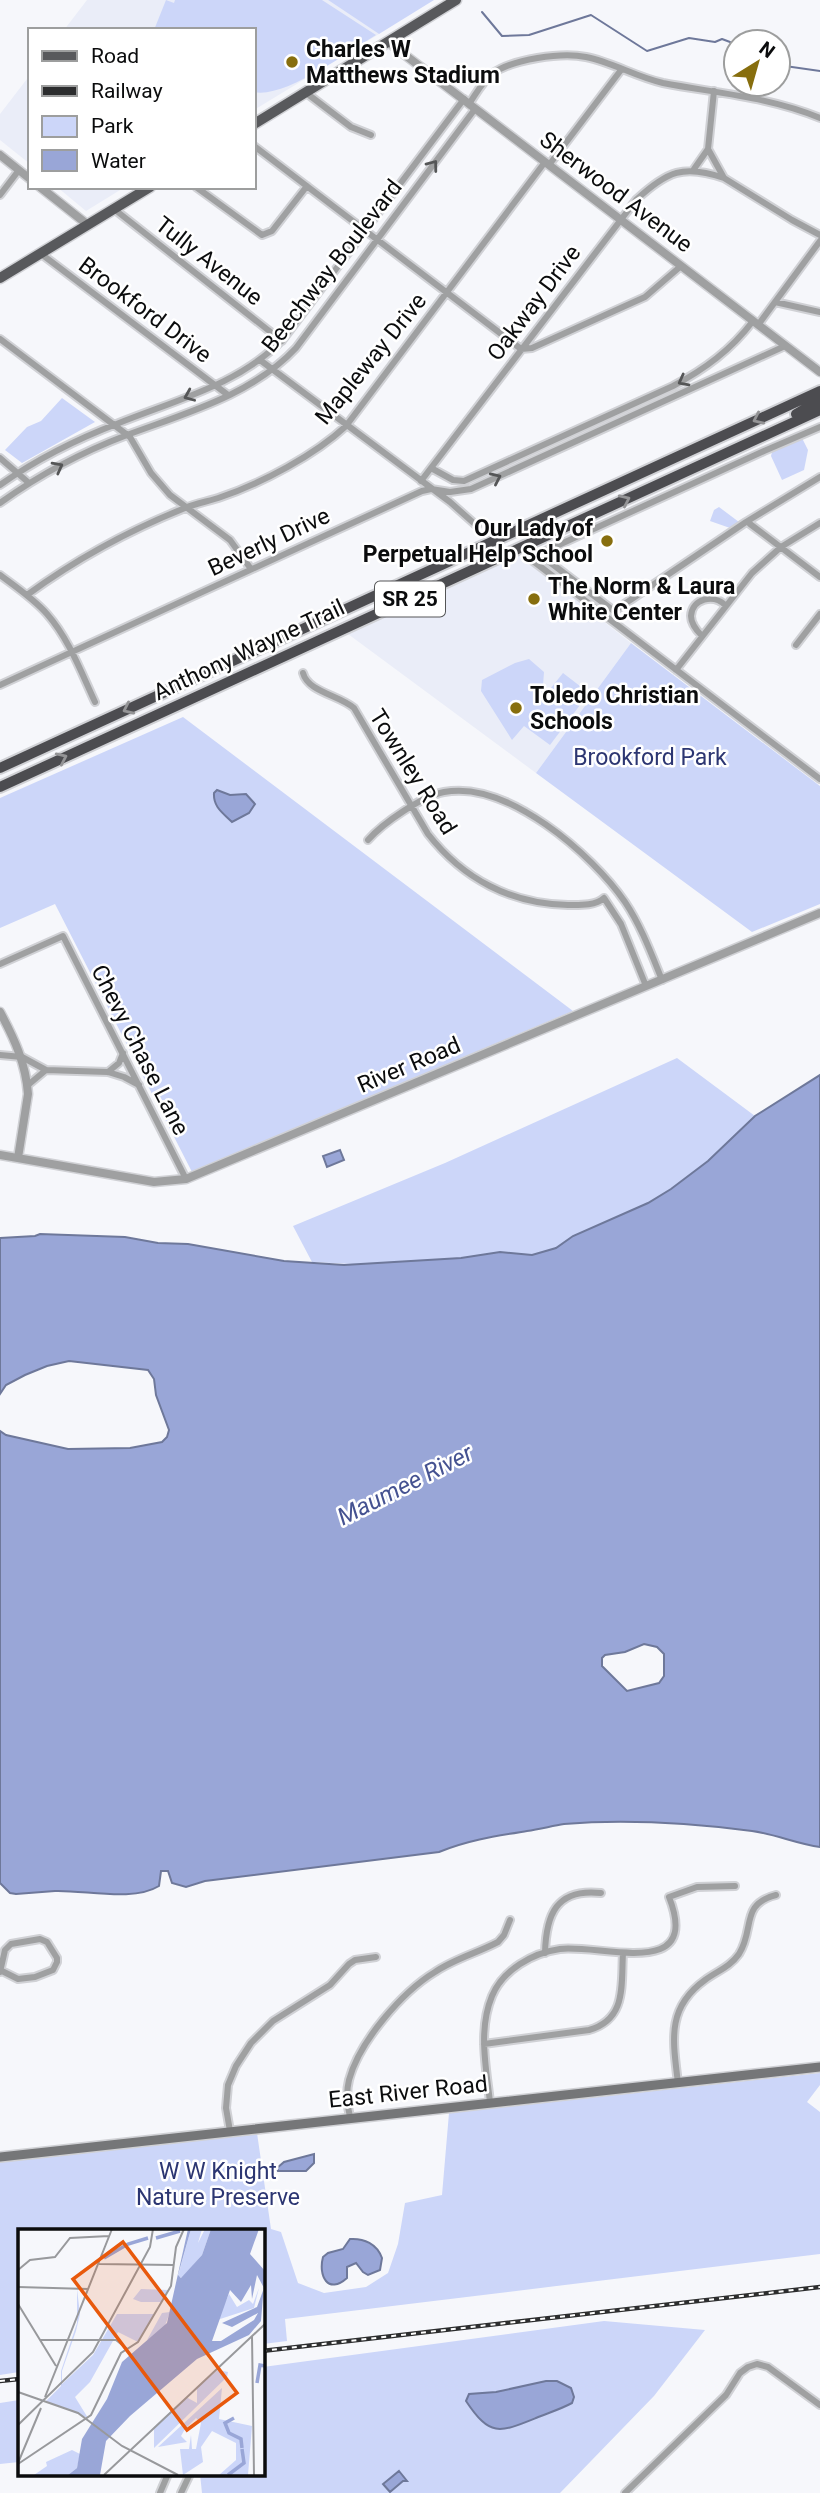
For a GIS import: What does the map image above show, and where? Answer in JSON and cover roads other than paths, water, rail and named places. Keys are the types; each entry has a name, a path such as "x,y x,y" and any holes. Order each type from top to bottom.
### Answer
{"highway":[{"name":"Anthony Wayne Trail","path":"0,768 820,391"},
{"path":"729,451 820,400"},
{"name":"Anthony Wayne Trail","path":"0,786 820,410"}],"main road":[{"path":"256,123 456,0"},
{"path":"0,278 147,189"},
{"name":"East River Road","path":"0,2157 820,2067"}],"street":[{"name":"Sherwood Avenue","path":"388,42 820,372"},
{"path":"469,104 485,80 494,73 537,59 573,55 597,60 652,80 769,102 820,118"},
{"name":"Mapleway Drive","path":"27,595 88,554 186,508 250,485 333,438 621,70"},
{"path":"714,91 708,149 694,169 724,178 820,235"},
{"path":"305,92 351,127 371,135"},
{"name":"Beechway Boulevard","path":"0,485 74,442 215,385 260,360 282,341 365,231 469,104"},
{"name":"Beechway Boulevard","path":"0,503 29,483 80,455 228,395 273,370 296,348 377,239 469,104"},
{"path":"256,148 521,349 532,348 629,305 653,291 681,266"},
{"path":"708,149 724,178"},
{"path":"0,155 28,177"},
{"name":"Oakway Drive","path":"421,481 636,200 658,182 678,172 694,169"},
{"path":"0,195 19,170"},
{"path":"199,189 262,235 272,231 307,186"},
{"path":"43,189 88,225"},
{"name":"Tully Avenue","path":"114,209 282,341"},
{"path":"431,468 458,481 470,479 703,370 756,323 820,241"},
{"name":"Brookford Drive","path":"40,253 228,395"},
{"path":"775,302 820,312"},
{"path":"0,339 127,435 136,445 151,473 170,495 230,540 251,569"},
{"name":"Beverly Drive","path":"0,685 422,491 471,489 785,346"},
{"path":"260,360 477,526"},
{"path":"820,427 540,554 614,611 820,477"},
{"path":"0,458 29,483"},
{"path":"677,670 752,573 781,548 820,523"},
{"path":"750,524 820,577"},
{"path":"529,558 820,779"},
{"path":"0,575 27,595 55,623 95,702"},
{"path":"702,636 692,622 694,608 701,600 711,598 725,605"},
{"path":"796,645 820,614"},
{"name":"Townley Road","path":"303,673 304,680 310,686 344,700 354,708 411,808 440,849 466,873 486,886 540,904 580,905 604,898"},
{"path":"368,840 379,829 429,797 445,792 465,792 496,798 528,814 562,837 608,881 639,925 662,980"},
{"path":"608,881 604,898 621,925 646,986"},
{"name":"River Road","path":"0,1156 154,1182 186,1179 820,913"},
{"name":"Chevy Chase Lane","path":"0,964 63,936 186,1179"},
{"path":"0,1012 22,1057 27,1085 18,1158"},
{"path":"108,1072 119,1063 123,1053"},
{"path":"0,1055 22,1057 46,1070 108,1072 140,1086"},
{"path":"27,1085 46,1070"},
{"path":"490,2102 484,2043 489,2007 499,1984 515,1967 560,1949 623,1953 656,1951 672,1941 676,1931 677,1922 669,1897 697,1887 735,1886"},
{"path":"545,1954 548,1922 555,1907 570,1896 587,1892 601,1893"},
{"path":"678,2083 674,2030 682,2003 694,1988 733,1961 745,1940 754,1907 763,1898 776,1895"},
{"path":"349,2117 348,2086 354,2066 364,2047 387,2017 407,1994 435,1971 498,1941 504,1935 510,1920"},
{"path":"34,1939 47,1942 57,1958 53,1970 35,1977 18,1979 1,1971 7,1946 34,1939"},
{"path":"484,2043 589,2030 601,2025 612,2016 620,2003 623,1953"},
{"path":"230,2131 226,2108 228,2085 236,2066 251,2043 273,2021 330,1985 352,1962 376,1957"},
{"path":"625,2493 726,2395 748,2367 757,2364 768,2367 820,2405"},
{"path":"160,2493 167,2476"},
{"path":"181,2493 189,2476"}],"water":[{"path":"217,790 230,795 246,794 255,804 249,813 232,822 217,806 214,793"},
{"name":"Maumee River","path":"820,1075 820,1847 761,1832 729,1828 658,1823 564,1824 461,1844 439,1852 205,1881 186,1887 172,1883 168,1871 161,1871 159,1886 136,1893 10,1893 0,1883 0,1431 6,1435 68,1449 130,1448 162,1442 169,1430 156,1395 154,1379 148,1370 69,1361 25,1375 6,1385 0,1394 0,1238 40,1234 125,1237 158,1243 188,1244 284,1261 344,1265 461,1258 500,1252 532,1255 556,1248 573,1236 648,1203 671,1189 708,1161 755,1116","holes":["644,1644 657,1647 664,1654 664,1676 659,1683 627,1691 602,1666 602,1658 605,1655 625,1652"]},
{"path":"340,1150 344,1160 327,1167 323,1156"},
{"path":"314,2154 314,2163 306,2171 278,2171 277,2168 284,2162"},
{"path":"350,2239 365,2241 377,2249 382,2258 380,2270 368,2275 356,2263 347,2267 347,2278 335,2285 330,2284 323,2276 323,2257 343,2249"},
{"path":"557,2381 571,2388 574,2397 572,2403 513,2427 496,2429 489,2426 474,2413 466,2401 469,2394 496,2392"},
{"path":"399,2471 407,2481 403,2481 390,2492 383,2484"}],"waterway":[{"path":"482,12 502,36 529,35 591,15 647,51 689,38 715,42 722,39"},
{"path":"792,67 820,71"}],"railway":[{"path":"264,2351 820,2287"},
{"path":"0,2381 18,2379"}],"place":[{"name":"Charles W Matthews Stadium","path":"292,62"},
{"name":"Our Lady of Perpetual Help School","path":"607,541"},
{"name":"The Norm & Laura White Center","path":"534,599"},
{"name":"Toledo Christian Schools","path":"516,708"}],"park label":[{"name":"Brookford Park","path":"650,757"},
{"name":"W W Knight Nature Preserve","path":"218,2184"}]}
